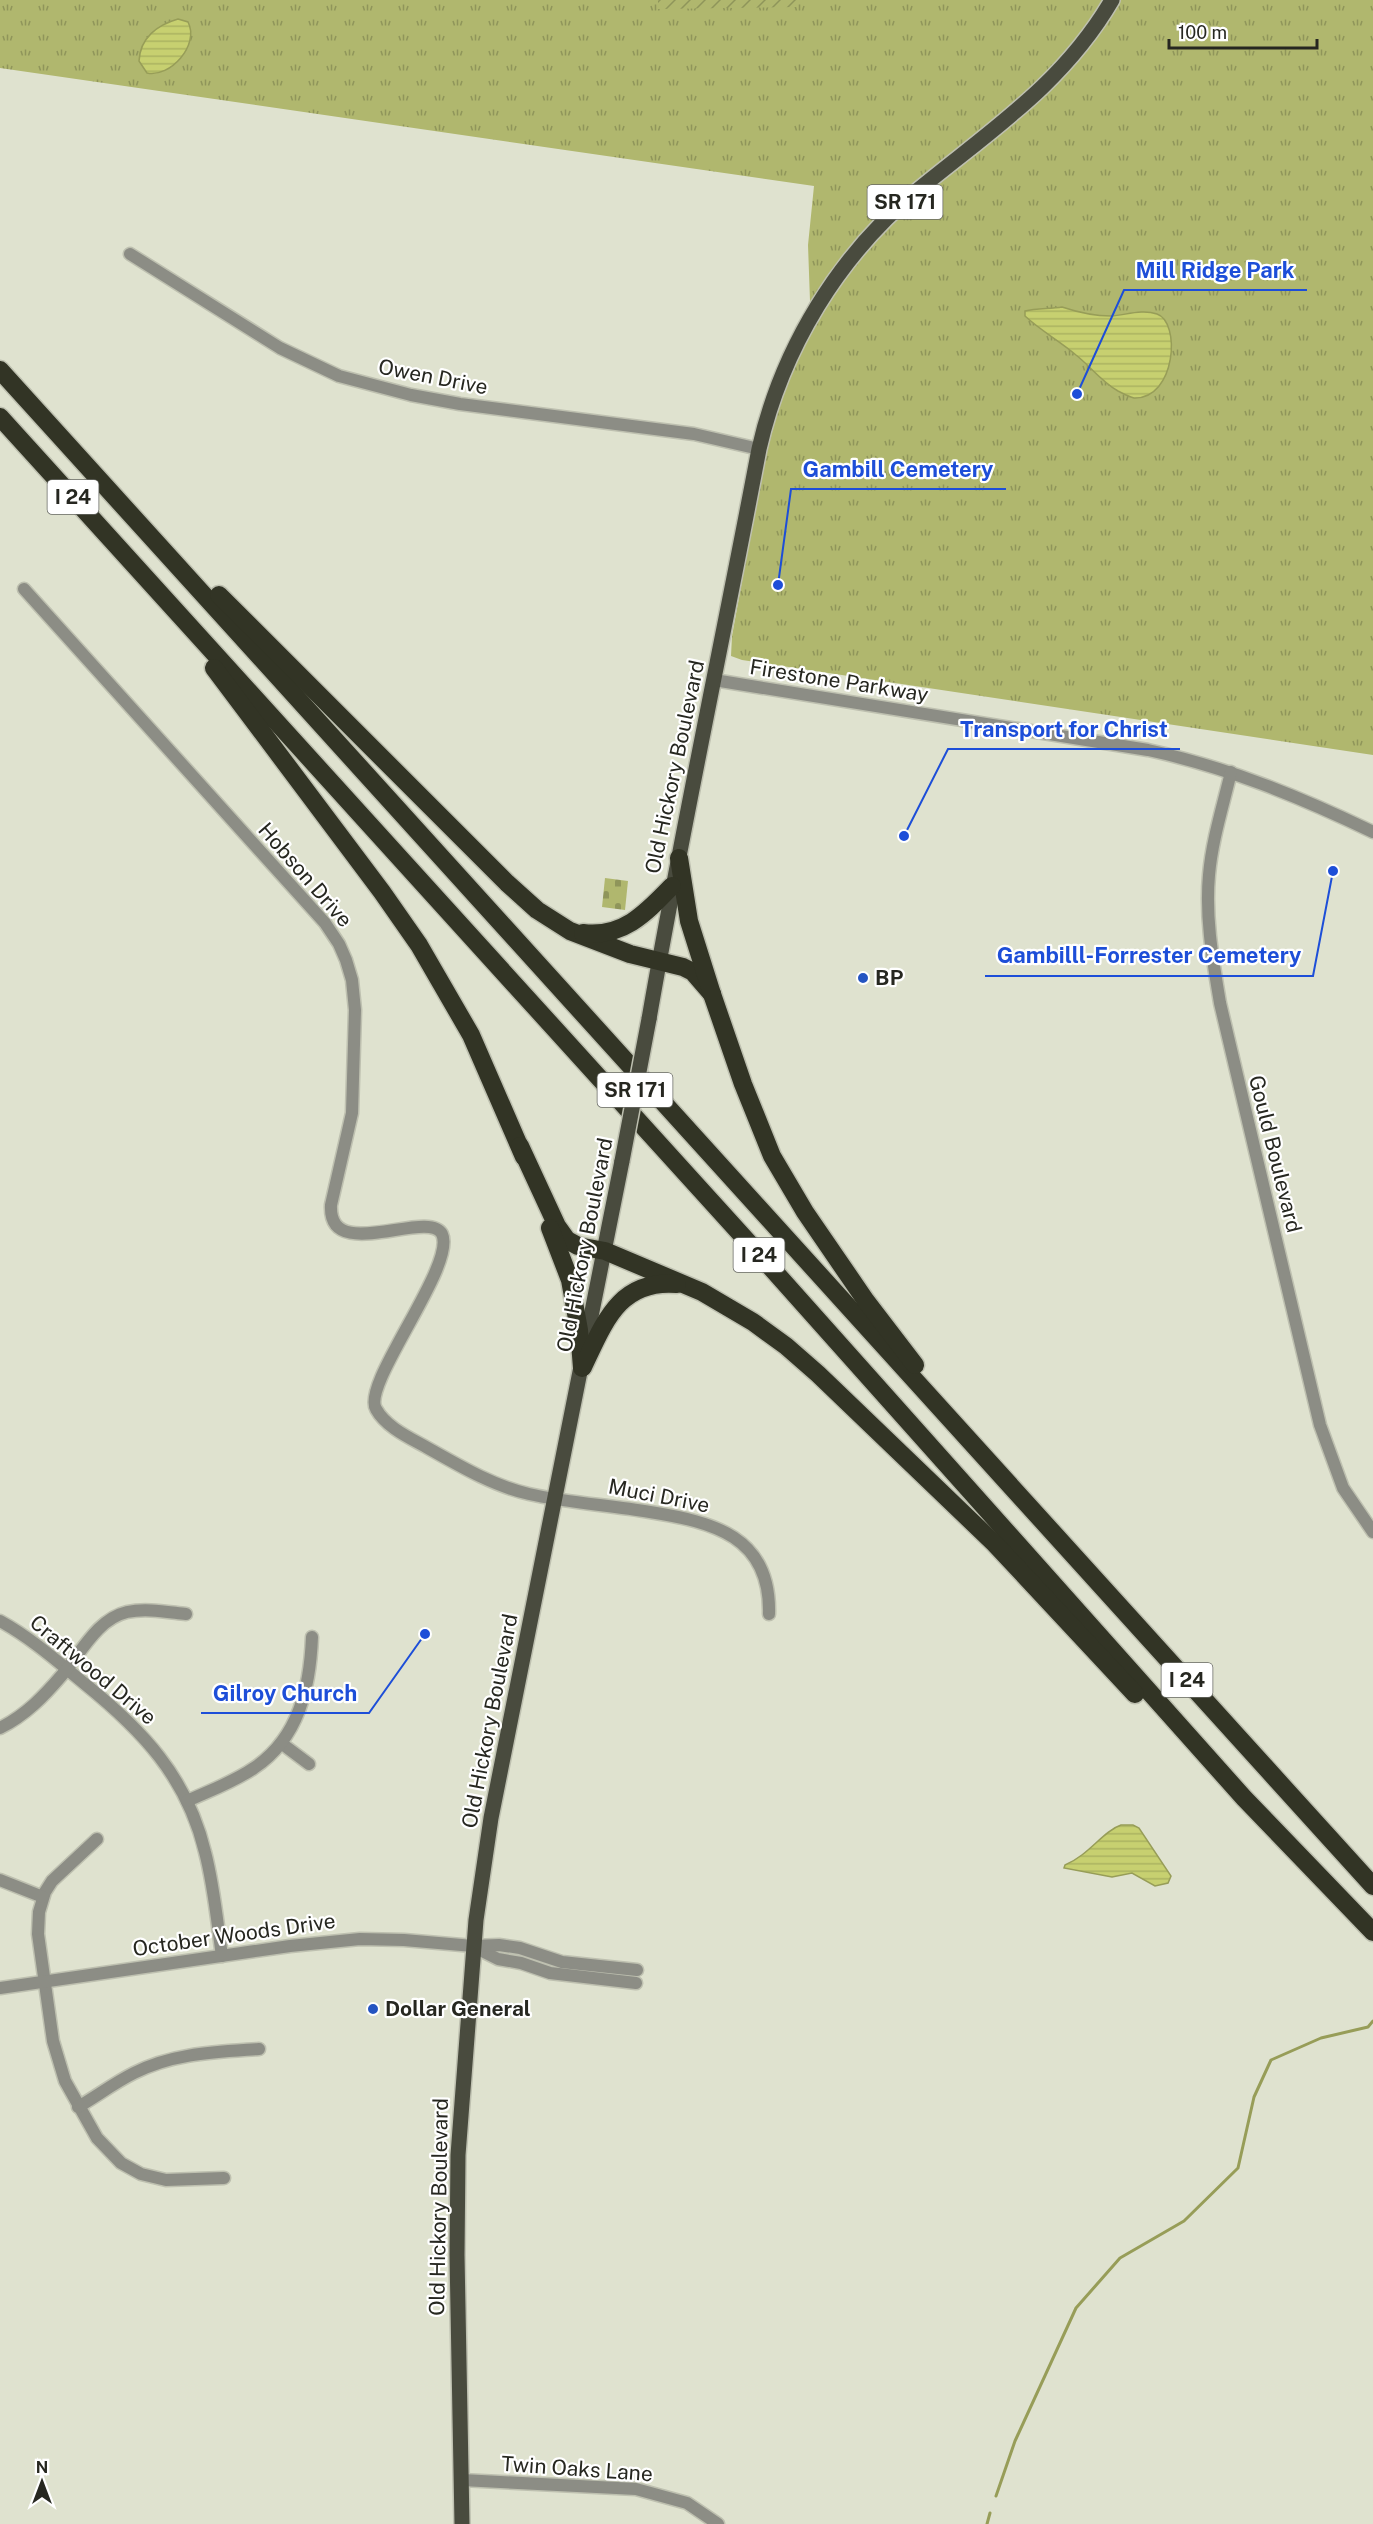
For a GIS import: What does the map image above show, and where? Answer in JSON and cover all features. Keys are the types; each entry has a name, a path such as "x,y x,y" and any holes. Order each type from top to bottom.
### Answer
{"highway":[{"name":"I 24","path":"0,370 1373,1886"},
{"name":"I 24","path":"0,417 742,1236 1244,1798 1373,1932"},
{"path":"51,427 507,883 537,910 570,931 630,954 683,966 693,972 712,994"},
{"path":"145,577 382,892 419,945 471,1035 520,1146 564,1237 578,1246 605,1251 691,1287 753,1322 819,1374 994,1544 1173,1735 1244,1798"},
{"path":"680,858 690,921 712,994 743,1084 772,1156 805,1212 866,1301 1001,1475"},
{"path":"570,931 601,934 626,927 638,920 672,886"},
{"path":"520,1146 570,1280 579,1330 582,1368"},
{"path":"582,1368 610,1312 628,1295 646,1287 661,1284 691,1287"}],"main road":[{"name":"Old Hickory Boulevard","path":"462,2524 457,2306 458,2168 473,1946 491,1818 557,1498 649,1019 672,886 680,858 759,449 768,413 788,362 809,321 847,264 870,235 918,190 1040,91 1089,34 1112,0"}],"street":[{"name":"Owen Drive","path":"130,254 280,348 339,376 391,390 460,404 694,434 759,449"},
{"name":"Hobson Drive","path":"24,589 325,923 343,952 354,993 355,1083 350,1125 331,1205 332,1218 339,1227 354,1233 382,1233 426,1227 438,1230 443,1237 438,1266 387,1366 375,1397 375,1408 393,1427 466,1469 522,1492 557,1498"},
{"name":"Firestone Parkway","path":"714,680 1148,750 1185,758 1231,772 1321,807 1373,832"},
{"name":"Gould Boulevard","path":"1231,772 1213,849 1208,898 1213,960 1220,1004 1320,1425 1343,1488 1373,1532"},
{"name":"Muci Drive","path":"557,1498 685,1518 723,1530 744,1545 755,1559 766,1585 769,1614"},
{"path":"0,1728 30,1709 67,1669 94,1634 116,1616 143,1610 186,1614"},
{"name":"Craftwood Drive","path":"0,1621 23,1635 67,1669 139,1731 166,1765 187,1801 205,1851 222,1956"},
{"path":"187,1801 254,1768 281,1743 295,1720 306,1690 312,1636"},
{"path":"281,1743 309,1764"},
{"path":"97,1839 58,1874 43,1897 38,1927 57,2057 64,2081 107,2151 117,2161 134,2170 166,2180 224,2178"},
{"path":"0,1880 43,1897"},
{"name":"October Woods Drive","path":"0,1988 328,1941 360,1939 509,1946 562,1962 637,1970"},
{"path":"473,1946 498,1959 521,1963 550,1973 636,1983"},
{"path":"78,2107 133,2074 157,2063 191,2055 259,2049"},
{"name":"Twin Oaks Lane","path":"462,2480 565,2484 647,2491 687,2503 718,2524"}],"green space":[{"path":"0,0 1373,0 1373,755 742,660 731,656 732,636 775,412 788,377 811,329 808,245 814,186 0,68"},
{"path":"658,0 798,0 797,7 658,9"},
{"path":"605,878 628,881 625,910 602,907"}],"shaded area":[{"path":"178,19 188,22 191,31 186,50 181,58 165,70 147,73 139,61 146,39 163,25"},
{"path":"1062,307 1105,316 1151,313 1165,320 1171,344 1170,359 1166,374 1159,386 1148,395 1134,398 1118,391 1025,316 1025,311"},
{"path":"1121,1825 1133,1825 1139,1828 1171,1876 1168,1883 1155,1886 1132,1873 1112,1877 1064,1868 1108,1832"}],"waterway":[{"path":"996,2496 1015,2441 1076,2308 1120,2258 1184,2221 1238,2168 1254,2097 1271,2060 1321,2038 1368,2027 1373,2021"},
{"path":"987,2524 990,2513"}],"place":[{"name":"Mill Ridge Park","path":"1077,394"},
{"name":"Gambill Cemetery","path":"778,585"},
{"name":"Transport for Christ","path":"904,836"},
{"name":"Gambilll-Forrester Cemetery","path":"1333,871"},
{"name":"BP","path":"863,978"},
{"name":"Gilroy Church","path":"425,1634"},
{"name":"Dollar General","path":"373,2009"}]}
